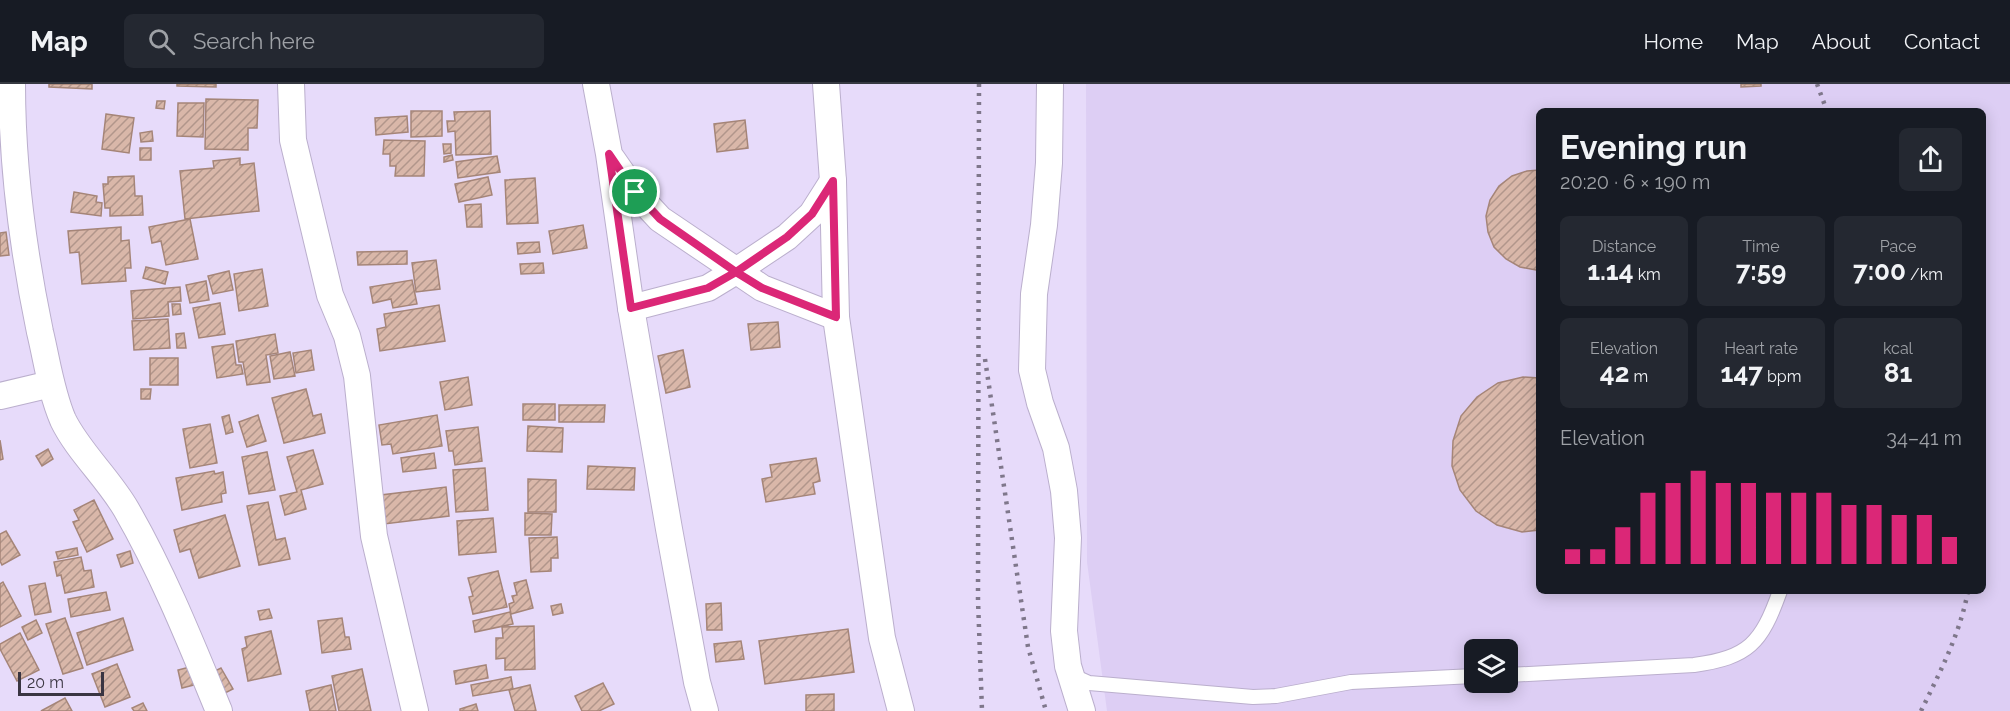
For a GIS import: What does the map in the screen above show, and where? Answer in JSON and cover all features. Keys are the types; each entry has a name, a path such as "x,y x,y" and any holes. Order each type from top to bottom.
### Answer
{"street":[{"path":"12,84 12,135 22,224 51,384 64,421 115,489 138,529 219,711"},
{"path":"291,84 293,140 330,295 347,336 357,376 374,536 415,711"},
{"path":"596,84 609,154 631,308 697,682 705,711"},
{"path":"826,84 833,181 836,317 882,638 901,711"},
{"path":"1050,84 1049,163 1044,225 1034,294 1032,370 1040,403 1056,448 1064,491 1068,538 1064,631 1068,666 1082,711"},
{"path":"609,154 635,192 660,219 762,288 836,317"},
{"path":"631,308 708,288 736,272 787,237 812,214 833,181"},
{"path":"0,396 51,384"}],"lane":[{"path":"1518,674 1720,662 1741,654 1757,638 1771,615 1779,594"},
{"path":"1068,666 1078,678 1089,683 1253,697 1276,696 1351,682 1464,676"}],"shaded area":[{"path":"1086,84 2010,84 2010,711 1107,711 1087,562"}],"building":[{"path":"49,84 92,84 92,89 49,87"},
{"path":"177,84 216,84 216,87 177,86"},
{"path":"1741,84 1761,84 1761,86 1741,87"},
{"path":"206,99 258,100 257,128 248,128 248,150 205,149"},
{"path":"157,101 165,101 164,109 156,108"},
{"path":"178,103 204,103 203,137 177,136"},
{"path":"411,111 442,111 442,136 411,137"},
{"path":"490,111 491,154 456,155 455,131 448,132 447,121 455,121 454,112"},
{"path":"106,114 134,118 129,153 102,149"},
{"path":"407,116 408,132 376,135 375,118"},
{"path":"745,120 748,148 717,152 714,124"},
{"path":"152,131 153,141 141,142 140,133"},
{"path":"384,140 425,141 424,176 395,176 396,166 390,166 390,154 383,154"},
{"path":"443,144 451,144 451,153 444,154"},
{"path":"140,148 151,148 151,160 140,160"},
{"path":"452,155 453,160 444,162 444,157"},
{"path":"497,156 500,172 458,178 456,162"},
{"path":"240,158 240,165 254,163 259,211 185,219 180,171 214,168 213,161"},
{"path":"1536,170 1536,270 1520,267 1506,259 1494,247 1488,232 1486,216 1490,200 1499,186 1512,176"},
{"path":"134,176 135,196 142,196 143,215 110,216 110,208 105,208 103,184 108,184 108,177"},
{"path":"488,177 492,195 459,202 455,184"},
{"path":"535,178 538,223 507,224 505,180"},
{"path":"74,192 97,196 96,202 102,203 101,216 71,212"},
{"path":"481,204 482,227 467,227 465,205"},
{"path":"190,219 198,259 166,265 161,241 152,243 149,227"},
{"path":"583,225 587,248 553,254 549,231"},
{"path":"121,227 121,241 129,240 131,268 125,268 126,281 82,284 79,252 70,253 68,231"},
{"path":"6,232 9,255 0,256 0,233"},
{"path":"539,242 540,252 518,254 517,243"},
{"path":"407,251 407,264 358,265 357,252"},
{"path":"436,260 440,289 416,292 412,263"},
{"path":"543,263 544,273 521,274 520,264"},
{"path":"146,267 168,272 165,284 143,278"},
{"path":"262,269 268,306 239,311 234,274"},
{"path":"229,271 233,290 213,294 208,276"},
{"path":"412,280 417,304 393,308 391,299 373,303 370,287"},
{"path":"206,281 209,300 190,303 186,285"},
{"path":"180,287 181,301 168,302 169,316 133,319 131,291"},
{"path":"220,303 225,334 199,338 193,308"},
{"path":"172,304 180,304 181,314 173,315"},
{"path":"439,305 445,341 380,351 377,329 386,327 384,314"},
{"path":"168,319 170,348 134,350 132,321"},
{"path":"778,322 780,347 751,350 748,324"},
{"path":"184,333 186,348 177,348 176,334"},
{"path":"275,334 278,353 266,355 270,382 247,385 243,362 239,362 236,341"},
{"path":"233,344 236,365 241,365 243,374 217,378 212,347"},
{"path":"311,350 314,370 296,373 293,353"},
{"path":"683,350 690,387 666,393 658,356"},
{"path":"290,352 295,376 274,379 270,356"},
{"path":"150,358 178,358 178,385 150,385"},
{"path":"468,377 472,405 445,410 440,382"},
{"path":"1523,377 1536,378 1536,530 1522,532 1497,525 1476,511 1460,490 1452,466 1453,441 1461,416 1477,397 1498,383"},
{"path":"141,389 151,389 150,399 141,399"},
{"path":"306,389 313,416 321,414 325,433 284,443 272,398"},
{"path":"523,404 555,404 555,420 523,420"},
{"path":"559,405 605,405 604,422 559,422"},
{"path":"229,415 233,432 226,434 222,417"},
{"path":"258,415 266,441 247,447 239,422"},
{"path":"437,415 442,446 393,454 391,444 382,445 379,425"},
{"path":"210,424 217,463 190,468 183,429"},
{"path":"528,426 563,428 562,452 527,451"},
{"path":"478,427 482,461 455,465 453,451 449,451 446,431"},
{"path":"0,440 3,459 0,460"},
{"path":"48,449 53,459 42,466 36,456"},
{"path":"313,450 323,484 301,490 306,509 285,515 280,496 297,492 287,457"},
{"path":"267,452 275,490 249,494 242,457"},
{"path":"434,453 436,468 403,472 401,458"},
{"path":"816,458 820,481 813,483 815,494 766,502 762,479 772,477 770,465"},
{"path":"588,466 635,468 634,490 587,489"},
{"path":"485,468 488,510 456,512 453,470"},
{"path":"214,471 215,474 223,472 226,493 221,494 222,502 182,510 176,478"},
{"path":"528,479 556,480 556,512 528,512"},
{"path":"446,487 449,516 384,524 381,495"},
{"path":"94,500 113,539 87,552 73,522 79,520 74,510"},
{"path":"268,502 276,540 285,538 290,559 259,565 247,506"},
{"path":"525,513 552,514 551,535 525,535"},
{"path":"225,515 240,566 199,578 190,549 180,552 174,530"},
{"path":"493,518 496,552 459,555 457,521"},
{"path":"6,531 20,555 2,565 0,534"},
{"path":"557,537 558,558 551,558 551,571 531,572 529,538"},
{"path":"77,548 78,555 58,559 56,552"},
{"path":"130,551 133,563 121,567 117,555"},
{"path":"81,557 84,571 91,570 94,587 65,593 61,575 57,576 54,562"},
{"path":"498,571 507,607 473,614 469,597 473,596 468,578"},
{"path":"526,580 533,608 511,614 509,604 514,602 512,596 517,595 514,583"},
{"path":"3,582 21,616 0,627 0,584"},
{"path":"45,583 51,612 35,615 29,586"},
{"path":"106,592 110,610 71,617 68,599"},
{"path":"721,603 722,630 707,630 706,604"},
{"path":"561,604 563,613 553,615 551,606"},
{"path":"269,609 272,618 260,620 258,611"},
{"path":"510,612 513,624 475,632 473,621"},
{"path":"65,618 83,668 63,674 46,624"},
{"path":"123,618 133,650 87,665 77,633"},
{"path":"342,618 345,637 349,637 351,649 322,653 318,621"},
{"path":"36,620 42,633 28,640 22,627"},
{"path":"534,626 535,669 505,670 505,658 496,659 496,638 503,638 502,627"},
{"path":"848,629 854,672 765,684 759,641"},
{"path":"271,631 281,674 248,681 242,649 247,647 245,637"},
{"path":"20,633 39,670 17,681 0,649 0,644"},
{"path":"741,641 744,659 716,662 714,644"},
{"path":"117,664 130,697 105,707 92,674"},
{"path":"486,665 488,678 456,684 454,671"},
{"path":"190,667 194,685 182,688 178,670"},
{"path":"221,668 233,689 217,697 205,676"},
{"path":"362,669 371,711 339,711 332,676"},
{"path":"511,677 513,689 473,696 471,685"},
{"path":"603,683 614,704 599,711 582,711 575,696"},
{"path":"331,685 336,711 310,711 306,691"},
{"path":"530,685 536,711 515,711 509,690"},
{"path":"834,694 834,711 806,711 806,695"},
{"path":"65,698 72,711 41,711"},
{"path":"143,703 147,711 134,711 132,708"},
{"path":"476,704 478,711 460,711 460,709"}],"railway":[{"path":"979,84 978,600 982,711"},
{"path":"1817,84 1826,108"},
{"path":"985,359 1028,647 1046,711"},
{"path":"1921,711 1955,638 1967,594"}],"route":[{"path":"635,192 609,154 631,308 708,288 736,272 762,288 836,317 833,181 812,214 787,237 736,272 660,219 635,192"}]}
